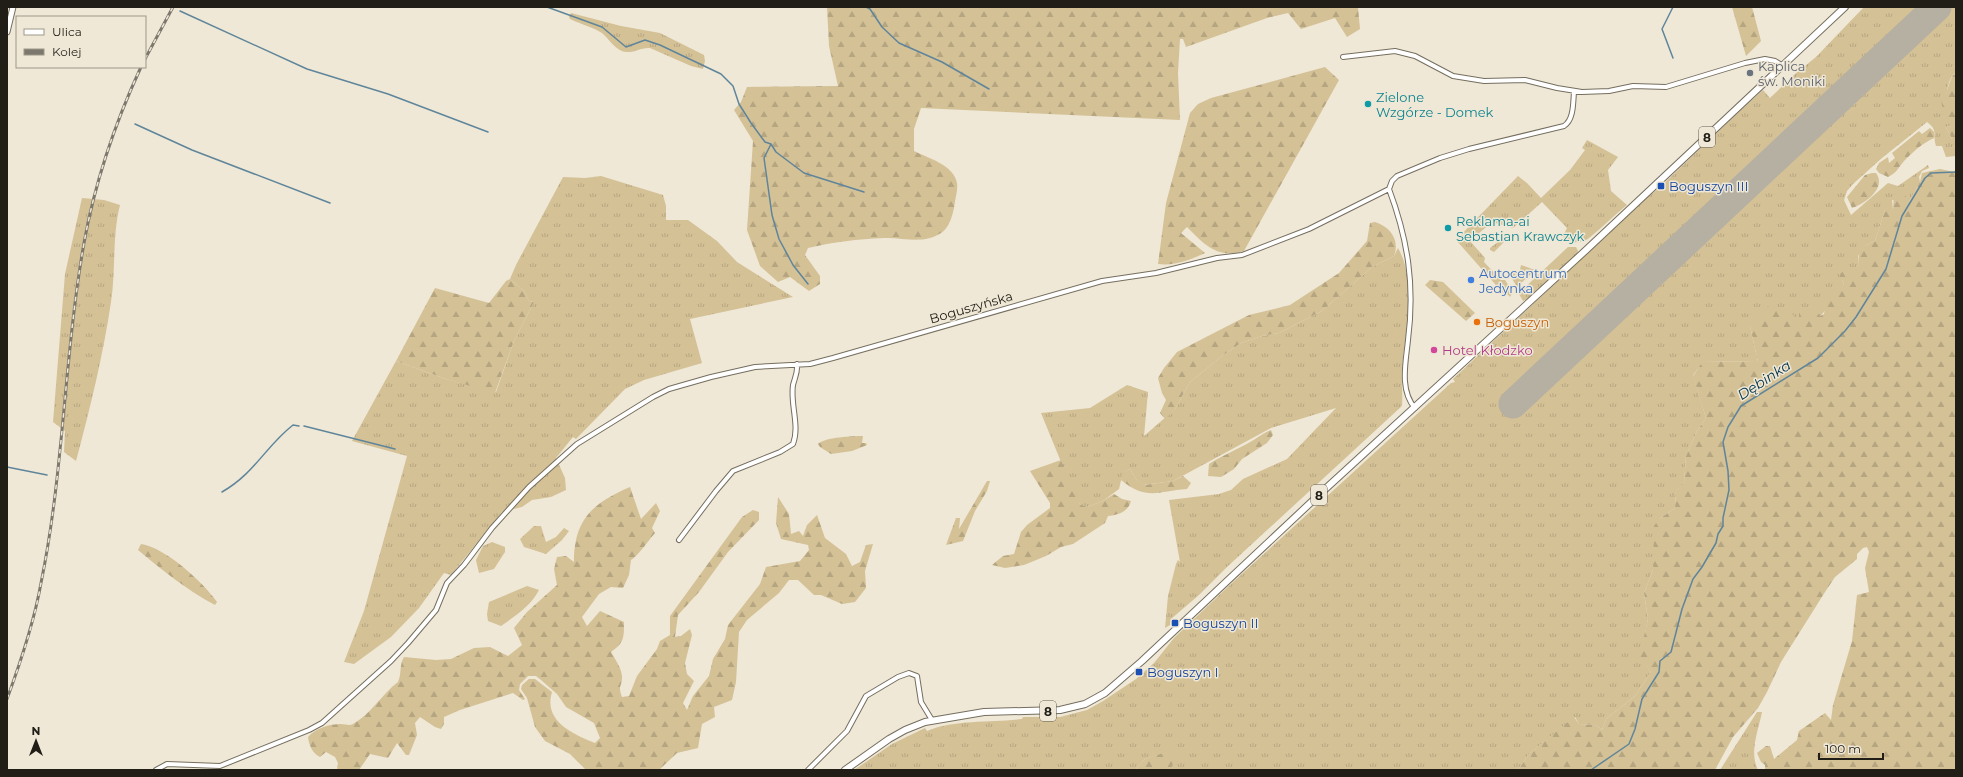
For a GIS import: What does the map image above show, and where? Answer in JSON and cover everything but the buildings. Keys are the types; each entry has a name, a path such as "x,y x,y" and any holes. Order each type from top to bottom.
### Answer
{"highway":[{"name":"8","path":"845,770 905,730 932,720 998,711 1060,710 1085,704 1102,695 1138,664 1415,408 1845,7"}],"street":[{"path":"7,32 13,7"},
{"path":"1343,57 1395,51 1415,56 1453,76 1484,81 1525,80 1574,92 1608,91 1633,86 1666,87 1745,63 1765,60 1776,61 1783,66"},
{"path":"1415,408 1408,397 1405,379 1412,289 1404,239 1389,188 1392,181 1397,176 1440,158 1469,149 1564,126 1569,122 1574,92"},
{"name":"Boguszyńska","path":"156,770 167,764 220,766 309,730 322,723 380,671 408,643 436,610 447,583 464,565 492,528 519,497 559,459 591,434 669,389 711,377 755,367 810,364 1102,281 1153,273 1217,258 1242,255 1309,229 1389,188"},
{"path":"679,540 716,491 733,472 773,456 789,448 793,444 795,433 793,392 798,372 796,364"},
{"path":"808,770 846,731 866,696 898,677 910,673 917,676 921,702 932,720"}],"green space":[{"path":"827,7 1358,7 1360,29 1347,37 1335,18 1301,29 1288,13 1267,18 1186,47 1183,39 1180,39 1178,73 1180,120 921,108 914,129 914,151 933,159 946,167 951,171 957,183 954,210 947,227 941,233 927,239 865,239 836,242 808,248 805,255 820,276 820,284 809,291 790,277 778,282 760,266 747,230 753,141 734,110 741,102 747,87 838,86 829,46"},
{"path":"1732,7 1752,7 1761,41 1746,56"},
{"path":"1864,7 1956,7 1956,72 1951,77 1947,91 1951,126 1946,127 1952,139 1956,139 1956,156 1946,157 1942,146 1936,146 1934,130 1927,122 1882,158 1847,191 1844,200 1851,215 1888,183 1898,186 1928,165 1929,168 1922,171 1919,177 1920,182 1909,202 1892,200 1893,210 1885,210 1875,241 1866,245 1858,256 1859,265 1842,280 1844,284 1822,314 1820,316 1750,326 1758,362 1704,361 1693,375 1706,418 1697,431 1686,456 1684,484 1676,491 1675,508 1659,519 1653,570 1644,593 1648,619 1640,658 1651,672 1635,696 1606,719 1602,730 1596,725 1579,724 1575,717 1529,754 1518,770 1172,770 1174,750 1145,759 1135,770 854,770 892,744 925,728 927,731 938,727 962,723 1022,719 1023,717 1060,717 1087,710 1136,679 1154,663 1174,638 1233,582 1451,383 1455,382 1453,379 1646,198 1665,183 1742,109 1763,90 1770,98 1795,74 1816,57"},
{"path":"571,13 621,26 660,33 704,55 705,61 703,69 691,66 650,48 644,48 632,52 622,51 602,33 570,19 569,17"},
{"path":"1325,67 1339,80 1244,251 1235,253 1219,252 1206,245 1187,227 1181,233 1205,253 1182,262 1158,264 1166,203 1190,113 1198,104 1211,98"},
{"path":"1956,72 1956,139 1952,139 1946,127 1951,126 1945,120 1941,100 1946,93 1953,75"},
{"path":"1930,128 1934,132 1934,138 1916,150 1896,171 1888,177 1879,173 1876,169 1879,163 1888,157 1889,163 1895,158 1892,153 1919,131 1922,134"},
{"path":"1587,140 1618,157 1608,170 1611,191 1627,205 1589,238 1579,242 1571,242 1565,239 1563,236 1567,228 1542,202 1513,228 1492,222 1470,241 1485,258 1484,262 1501,280 1505,280 1513,292 1510,297 1506,292 1503,293 1456,240 1518,176 1541,198 1570,170 1585,150 1582,148"},
{"path":"1940,169 1954,172 1956,170 1956,770 1765,770 1765,765 1761,762 1757,753 1766,746 1770,746 1774,759 1797,740 1799,731 1825,713 1831,720 1833,705 1852,641 1857,595 1869,592 1865,568 1869,552 1867,547 1863,548 1857,554 1857,559 1835,577 1781,662 1758,708 1733,737 1715,770 1518,770 1529,754 1574,717 1579,724 1596,725 1602,730 1606,719 1635,696 1651,672 1639,658 1648,619 1644,593 1653,570 1654,526 1659,519 1675,508 1676,491 1684,483 1686,456 1697,431 1706,418 1693,376 1703,361 1758,362 1750,326 1770,304 1786,313 1792,313 1795,319 1799,318 1799,313 1802,309 1812,310 1820,316 1824,314 1825,309 1823,305 1831,301 1827,298 1836,285 1842,286 1844,284 1839,278 1843,270 1846,268 1851,271 1859,265 1861,249 1875,241 1885,210 1893,210 1894,194 1903,192 1909,202 1920,182 1922,173"},
{"path":"1876,173 1879,179 1877,190 1863,203 1852,208 1847,197 1865,175"},
{"path":"601,176 663,195 666,206 666,220 688,220 717,241 737,262 793,297 690,319 702,363 644,380 625,389 576,439 573,437 556,458 565,478 566,490 551,497 532,500 522,507 502,512 451,575 444,573 419,608 391,637 354,664 344,662 364,611 407,456 352,441 396,361 446,379 496,392 514,341 534,302 529,301 524,291 510,279 516,265 563,177 585,178"},
{"path":"82,198 104,200 120,205 116,229 112,290 108,322 96,382 76,461 64,452 65,431 53,422 65,274"},
{"path":"1375,222 1386,227 1393,235 1396,245 1394,256 1372,267 1322,311 1279,333 1262,336 1241,343 1222,356 1190,382 1175,409 1165,419 1160,413 1166,400 1162,393 1158,378 1177,352 1249,315 1290,305 1339,273 1367,241 1370,223"},
{"path":"1503,238 1504,242 1494,252 1490,250 1490,248"},
{"path":"1568,247 1576,247 1578,251 1577,254 1528,299 1523,301 1519,294 1522,290"},
{"path":"1398,248 1404,261 1408,291 1407,323 1402,369 1402,406 1227,567 1199,595 1171,619 1170,625 1165,628 1168,596 1176,564 1178,560 1180,562 1169,500 1219,494 1231,490 1243,479 1287,459 1336,408 1271,428 1173,481 1143,485 1136,479 1130,469 1123,472 1119,489 1103,501 1087,507 1080,504 1075,496 1041,413 1090,408 1127,385 1148,392 1144,436 1175,409 1190,382 1222,356 1241,343 1262,336 1279,333 1322,311 1372,267 1394,256"},
{"path":"1521,265 1535,270 1517,287 1511,277 1513,272 1516,274 1520,270"},
{"path":"510,279 524,291 529,301 534,302 514,341 495,393 446,379 396,361 435,288 489,303 506,281"},
{"path":"1430,280 1443,282 1475,313 1466,321 1425,285"},
{"path":"1271,430 1273,435 1267,443 1242,459 1234,469 1221,477 1208,476 1209,464"},
{"path":"863,436 862,443 866,443 867,445 852,451 831,454 818,444 833,438"},
{"path":"1061,460 1080,504 1087,507 1103,501 1114,494 1122,499 1131,501 1130,505 1119,514 1108,516 1105,523 1073,544 1061,547 1046,556 1024,565 1005,568 992,565 1003,556 1014,554 1021,532 1027,525 1050,508 1050,503 1030,471"},
{"path":"1130,469 1136,479 1144,485 1173,481 1183,476 1191,483 1187,489 1160,493 1146,493 1138,491 1121,480 1122,472"},
{"path":"987,481 990,481 987,491 975,511 963,541 946,545 956,518 960,518 959,529"},
{"path":"630,487 641,519 656,503 660,511 652,528 655,533 640,552 631,560 629,575 623,588 611,587 599,594 582,617 587,626 600,611 624,622 624,632 621,643 611,652 622,676 620,689 622,697 629,696 637,676 657,649 660,641 670,635 670,616 742,517 753,510 759,512 759,520 728,552 699,592 678,615 675,637 681,636 690,629 692,635 685,663 687,674 694,681 683,703 687,710 693,696 709,676 713,659 725,639 728,625 760,584 766,567 800,561 809,550 808,545 781,539 776,523 778,497 789,514 791,534 799,531 803,536 807,525 817,515 825,538 846,554 852,566 860,562 866,545 873,544 865,571 866,588 855,602 842,604 821,595 814,595 798,580 789,580 779,593 747,620 739,632 736,682 732,700 714,707 715,717 702,724 698,748 677,753 659,770 586,770 570,754 545,741 535,727 527,698 521,689 522,685 529,679 535,679 552,692 550,702 552,711 556,719 569,731 595,743 600,738 594,723 566,707 557,694 536,676 528,676 520,684 519,690 525,699 523,700 513,693 460,710 444,717 444,724 441,729 435,727 420,717 415,723 417,735 409,755 406,755 397,743 388,758 370,754 359,770 337,770 338,763 335,757 326,752 320,757 313,751 308,737 315,731 327,726 336,724 352,725 365,715 398,682 404,657 436,660 451,659 474,648 490,647 508,656 522,645 514,628 527,612 557,585 554,569 557,557 566,556 574,562 578,534 588,514 606,499"},
{"path":"534,526 541,526 546,542 556,537 564,528 569,531 562,540 546,554 524,547 520,539"},
{"path":"492,542 505,547 505,552 494,569 479,573 476,560 483,546"},
{"path":"141,544 161,552 183,567 211,594 217,602 215,605 185,586 138,550"},
{"path":"527,586 539,590 532,601 522,610 501,626 488,621 487,614 489,602"},
{"path":"1757,712 1762,712 1754,749 1755,763 1758,770 1720,770"},
{"path":"1175,749 1172,770 1135,770 1145,759"}],"waterway":[{"path":"547,7 602,27 626,47 645,40 660,45 721,74 733,86 739,104 751,123 765,142 771,144 776,152 804,173 864,192"},
{"path":"866,7 870,9 882,27 899,43 942,62 989,89"},
{"path":"1673,7 1662,29 1673,58"},
{"path":"180,11 307,69 388,94 488,132"},
{"path":"135,124 192,150 330,203"},
{"path":"771,144 764,158 772,215 779,239 793,265 808,284"},
{"name":"Dębinka","path":"1591,770 1629,744 1635,729 1642,699 1659,672 1660,661 1671,652 1682,609 1693,579 1716,543 1718,534 1723,526 1723,518 1729,490 1728,471 1723,442 1728,427 1741,406 1818,358 1845,331 1856,317 1886,269 1902,216 1925,178 1931,173 1956,172"},
{"path":"222,492 243,477 283,433 293,425 299,426"},
{"path":"304,426 395,449"},
{"path":"7,467 47,475"}],"runway":[{"path":"1513,404 1937,7"}],"railway":[{"path":"146,57 173,7"},
{"path":"7,699 35,613 49,541 55,499 77,285 84,243 100,175 114,131 141,68"}],"place":[{"name":"Kaplica św. Moniki","path":"1750,73"},
{"name":"Zielone Wzgórze - Domek","path":"1368,104"},
{"name":"Boguszyn III","path":"1661,186"},
{"name":"Reklama-ai Sebastian Krawczyk","path":"1448,228"},
{"name":"Autocentrum Jedynka","path":"1471,280"},
{"name":"Boguszyn","path":"1477,322"},
{"name":"Hotel Kłodzko","path":"1434,350"},
{"name":"Boguszyn II","path":"1175,623"},
{"name":"Boguszyn I","path":"1139,672"}]}
